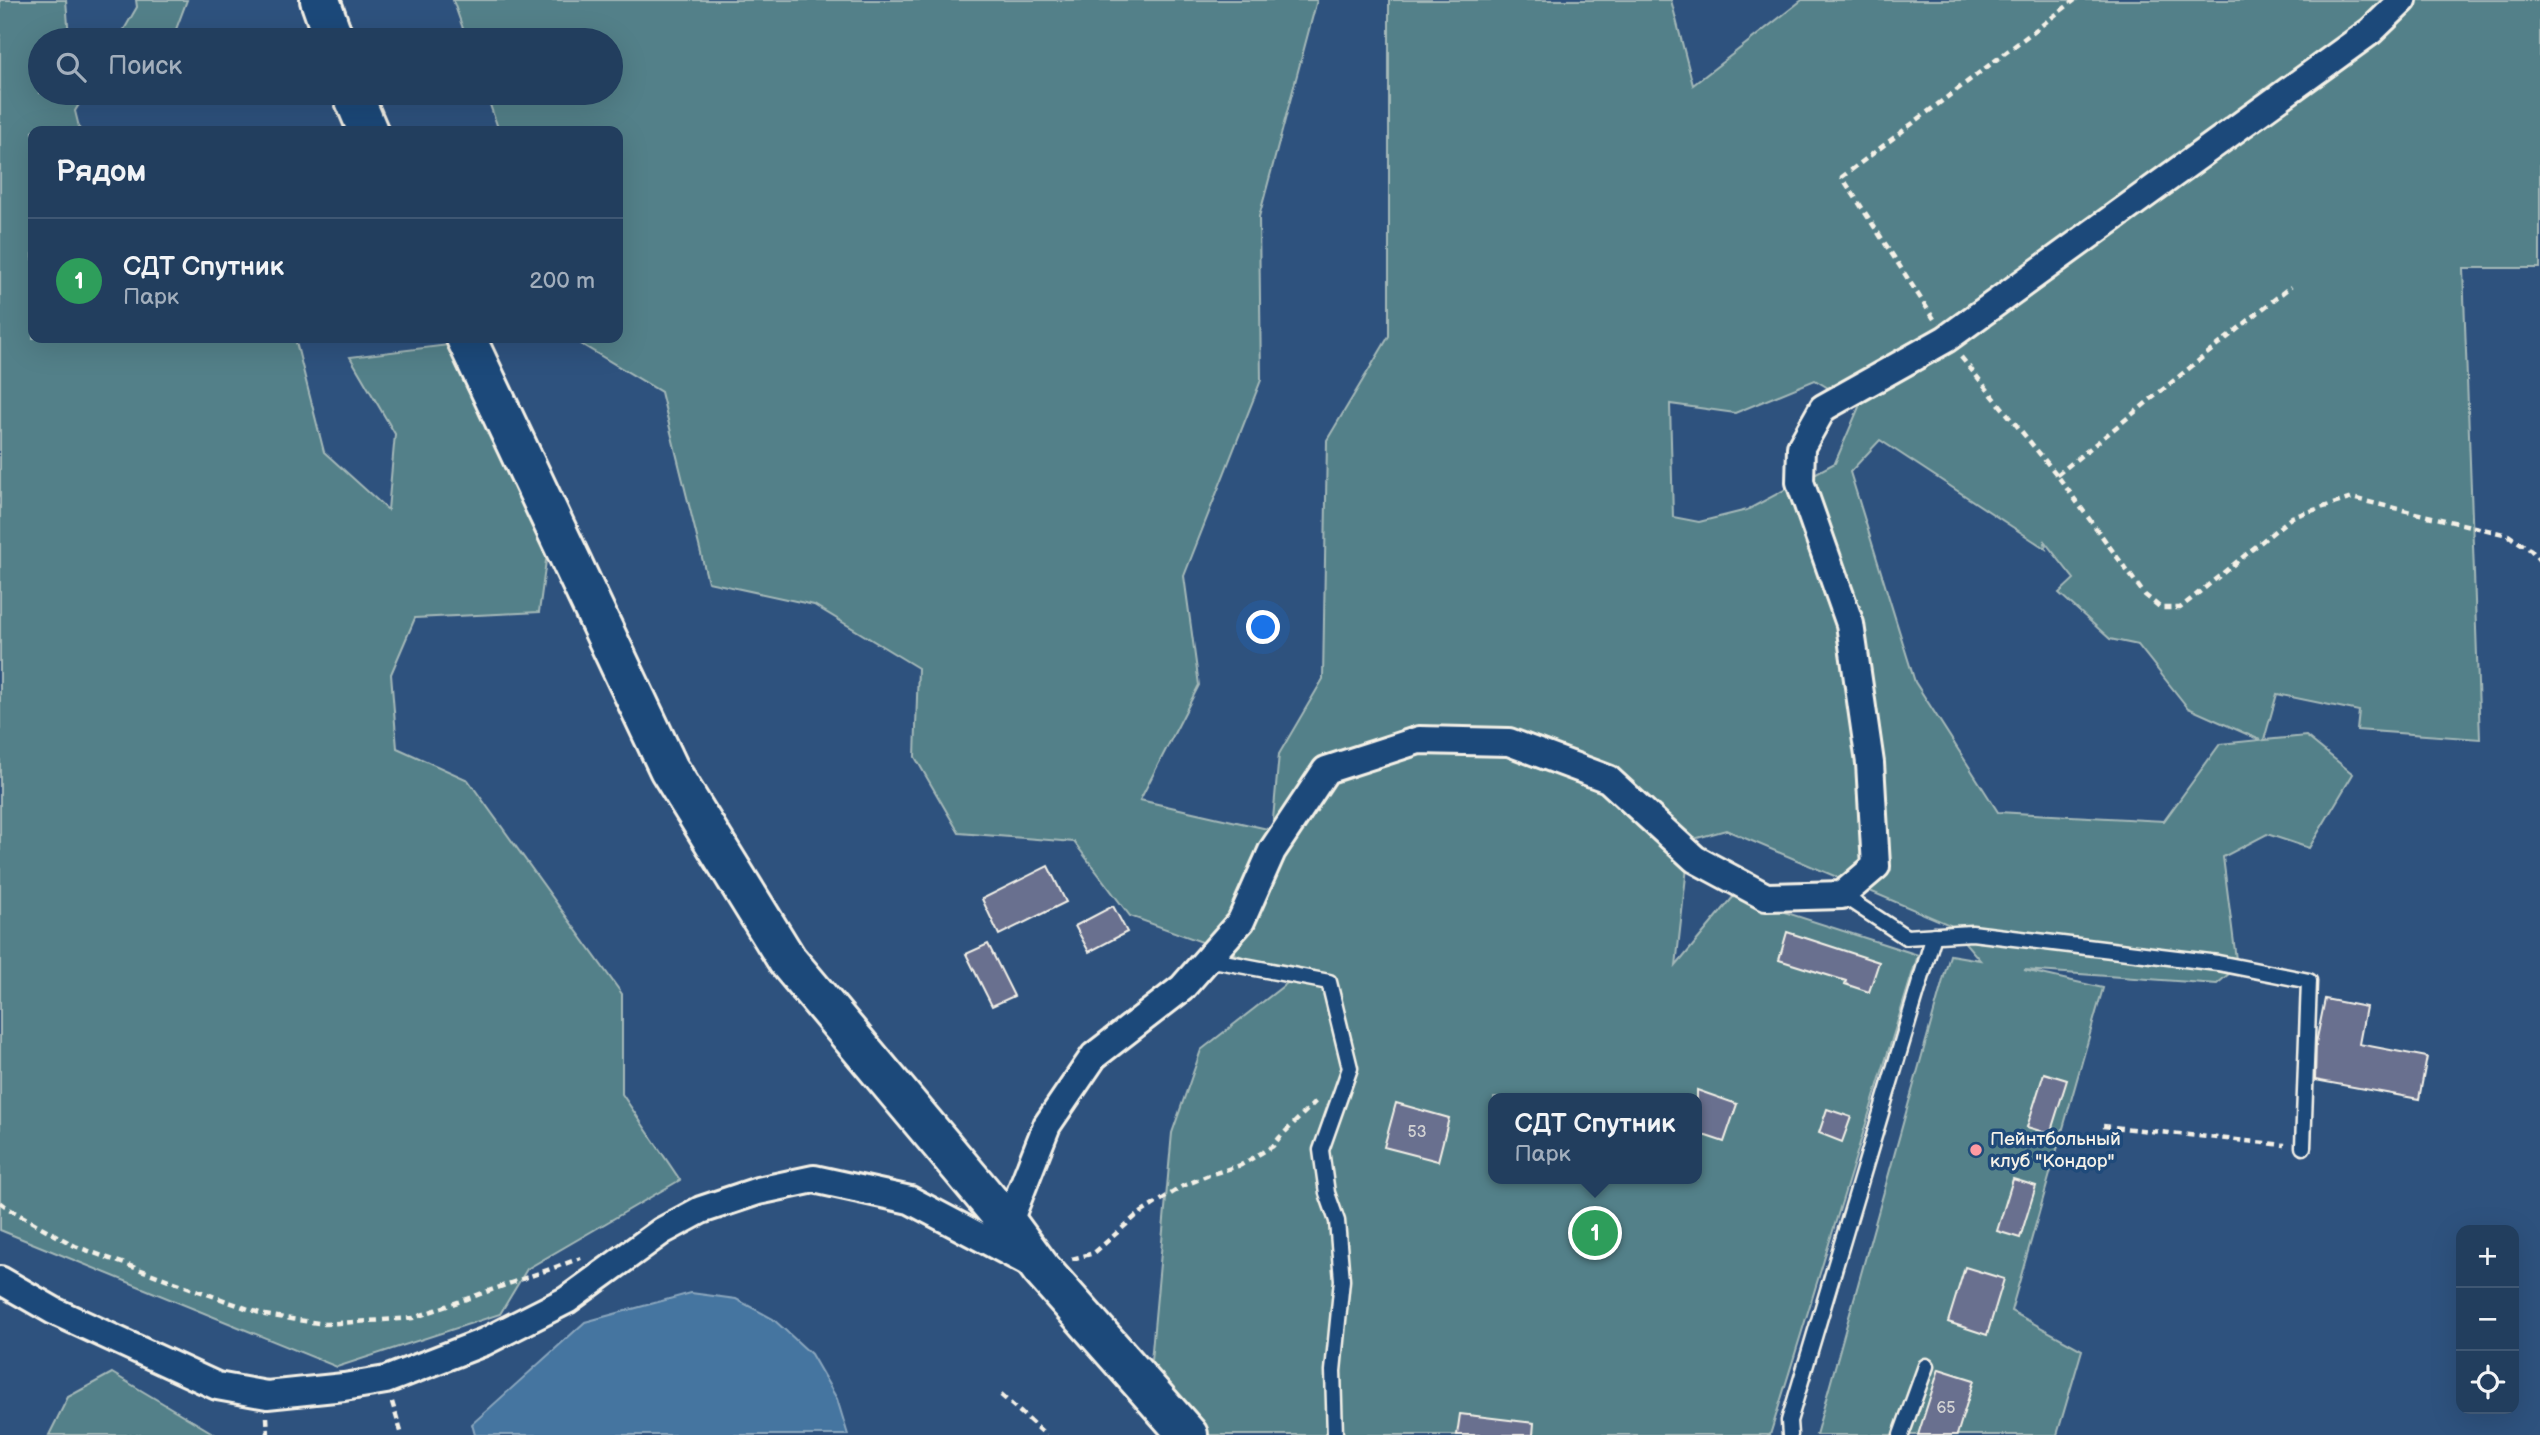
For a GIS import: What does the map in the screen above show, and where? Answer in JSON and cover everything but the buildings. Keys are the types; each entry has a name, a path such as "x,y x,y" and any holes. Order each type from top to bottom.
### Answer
{"main road":[{"path":"320,0 330,28"},
{"path":"357,105 366,126"},
{"path":"468,343 676,780 788,960 1008,1224 1041,1269 1188,1435"}],"street":[{"path":"1008,1224 1047,1125 1094,1056 1182,988 1241,921 1272,851 1326,770 1419,740 1509,742 1608,779 1695,859 1766,897 1842,895 1876,866 1870,763 1850,624 1800,482 1801,447 1823,408 1946,339 2371,31 2403,0"},
{"path":"0,1280 54,1311 217,1386 267,1395 386,1380 484,1342 568,1300 662,1231 701,1210 758,1191 814,1179 910,1200 1041,1269"}],"lane":[{"path":"1842,895 1906,937 1972,933 2218,963 2309,981 2303,1147"},
{"path":"1790,1435 1789,1421 1934,935"},
{"path":"1208,959 1329,982 1350,1068 1321,1150 1327,1194 1337,1221 1342,1280 1333,1371 1335,1435"},
{"path":"1901,1435 1926,1366"}],"path":[{"path":"2075,0 1842,177 1946,339 2057,475 2145,595 2161,608 2180,608 2292,517 2352,498 2508,535 2531,550 2540,561"},
{"path":"2057,475 2291,286"},
{"path":"1041,1269 1094,1253 1136,1216 1183,1186 1241,1165 1273,1146 1350,1068"},
{"path":"2103,1126 2303,1147"},
{"path":"0,1202 75,1246 265,1315 326,1324 413,1318 583,1258"},
{"path":"386,1380 401,1435"},
{"path":"1000,1395 1046,1435"}],"green space":[{"path":"0,0 66,0 68,28 28,28 28,105 79,105 75,111 79,126 28,126 28,343 296,343 324,452 388,510 395,434 350,357 448,345 548,546 539,612 415,618 391,674 397,748 468,780 622,994 622,1094 680,1180 527,1269 500,1314 337,1367 0,1230"},
{"path":"136,0 187,0 176,28 125,28 137,7"},
{"path":"453,0 1317,0 1259,217 1261,380 1184,576 1199,685 1140,800 1272,830 1279,754 1323,679 1327,440 1389,336 1389,0 1671,0 1693,85 1802,0 2540,0 2540,268 2463,268 2480,739 2357,730 2359,711 2277,694 2264,740 2306,736 2353,774 2309,848 2267,834 2223,857 2237,967 2217,984 2024,970 2103,988 2011,1311 2082,1350 2057,1435 1816,1435 1950,955 1980,960 1950,925 1726,830 1690,840 1676,966 1734,896 1918,955 1770,1435 1204,1435 1150,1372 1172,1133 1201,1050 1296,976 1130,916 1074,842 959,833 915,757 918,668 814,605 708,582 661,392 579,343 623,343 623,126 497,126 490,105 623,105 623,28 463,28","holes":["1815,380 1859,407 1835,463 1747,510 1699,522 1673,517 1670,404 1735,413","1880,440 2046,549 2045,542 2074,579 2059,593 2110,639 2138,645 2188,708 2260,740 2220,744 2164,821 1998,812 1915,682 1850,472"]},
{"path":"112,1373 216,1435 49,1435 68,1397"}],"water":[{"path":"691,1293 736,1299 773,1319 811,1354 837,1399 848,1435 475,1435 472,1424 585,1322"}],"place":[{"name":"Пейнтбольный клуб \"Кондор\"","path":"1976,1150"},
{"name":"СДТ Спутник","path":"1595,1233"}]}
